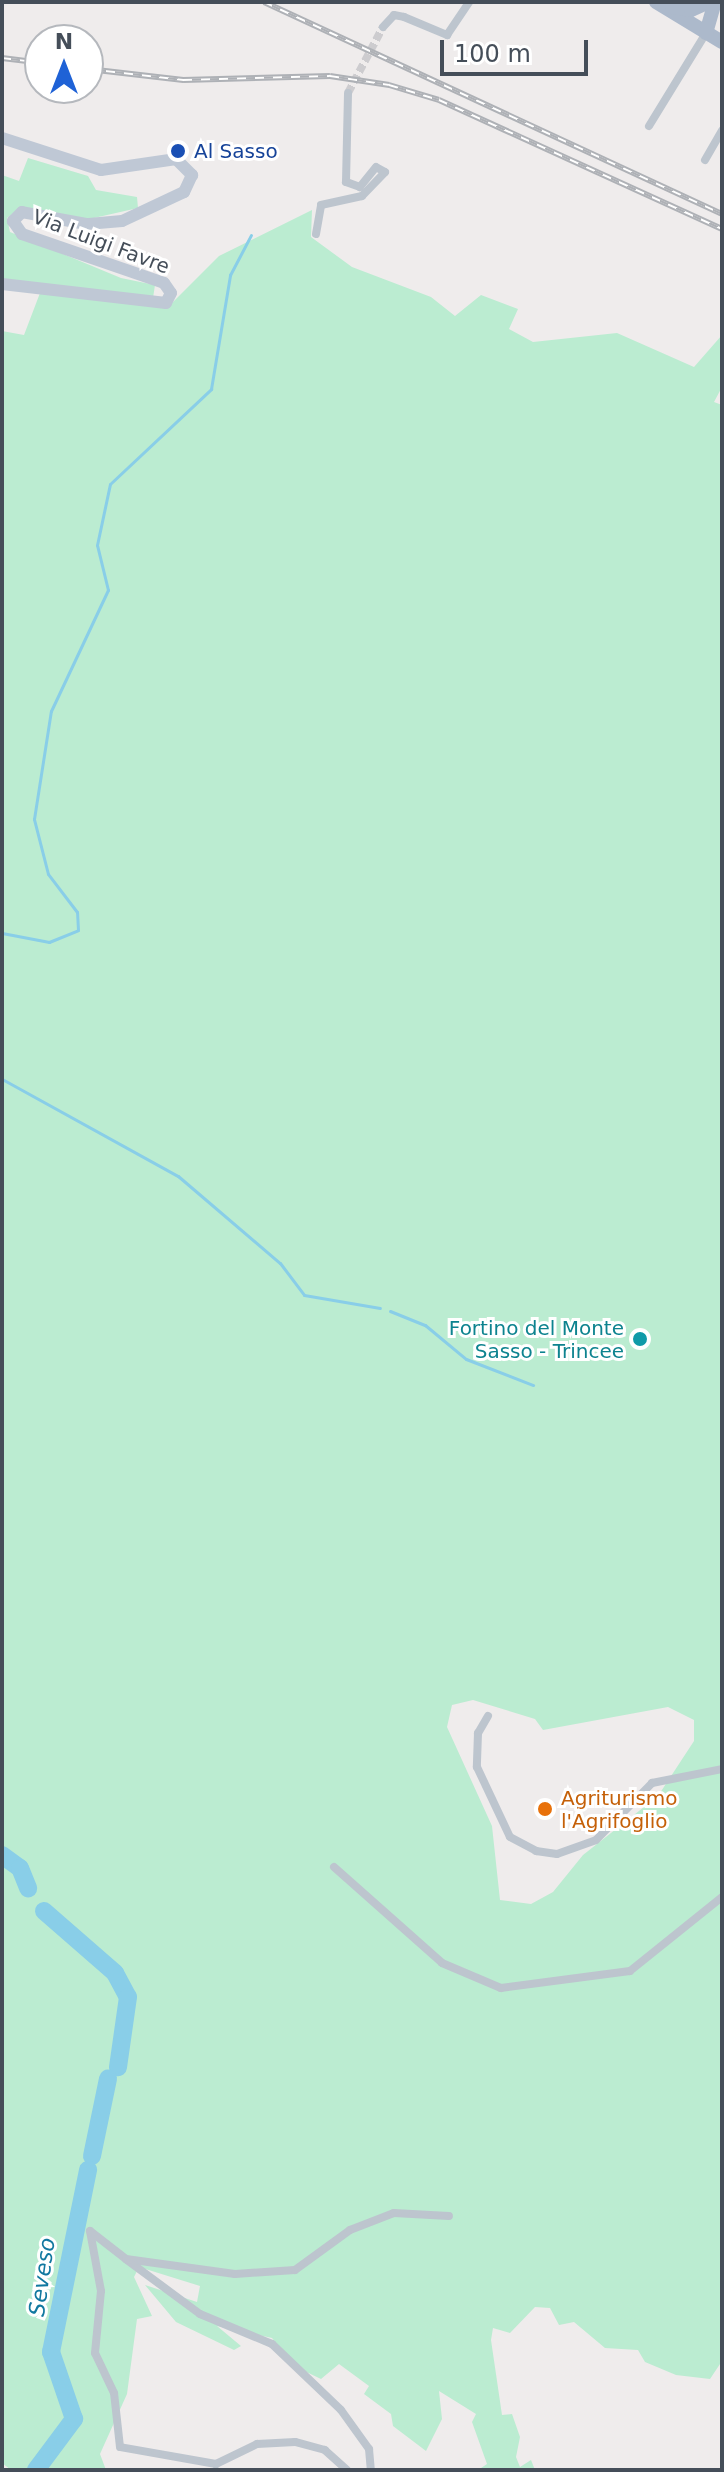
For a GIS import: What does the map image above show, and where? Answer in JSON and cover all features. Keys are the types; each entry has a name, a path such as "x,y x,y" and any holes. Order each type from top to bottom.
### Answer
{"main road":[{"path":"659,4 691,10 712,2"},
{"path":"706,33 712,2"},
{"path":"659,4 722,42"},
{"path":"706,33 722,29"}],"street":[{"path":"383,27 394,15 447,35 469,2"},
{"path":"649,126 706,33"},
{"path":"316,234 321,205 362,196 385,172 376,167 360,187 346,182 348,93"},
{"path":"705,160 722,130"},
{"name":"Via Luigi Favre","path":"2,138 101,170 176,159 192,175 184,192 122,221 86,224 22,212 13,221 22,234 164,283 171,293 166,303 2,284"},
{"path":"488,1716 478,1733 477,1767 504,1828 536,1851 557,1854 596,1840 652,1783 722,1769"},
{"path":"334,1867 442,1963 501,1988 630,1971 722,1897"},
{"path":"126,2259 219,2273 289,2271 367,2222 410,2211 449,2216"},
{"path":"347,2470 325,2450 295,2442 257,2444 216,2464 120,2447 114,2393 95,2353 101,2291 90,2231 200,2314 272,2344 341,2410 369,2449 371,2470"}],"green space":[{"path":"28,158 88,176 96,190 137,197 138,208 85,220 21,207 7,218 10,232 121,278 155,285 153,298 2,280 2,175 19,181"},
{"path":"312,210 311,237 352,267 431,297 455,316 481,295 518,309 509,329 533,342 617,333 694,367 722,335 722,387 714,402 722,405 722,2361 710,2379 676,2375 645,2362 638,2350 605,2348 574,2322 559,2325 550,2308 535,2307 510,2333 493,2328 491,2340 502,2415 512,2414 520,2437 516,2457 520,2467 531,2460 535,2470 478,2470 487,2464 472,2422 476,2414 439,2391 442,2419 426,2451 393,2426 391,2414 364,2394 369,2386 339,2364 321,2379 296,2367 272,2338 217,2326 241,2346 234,2350 176,2322 145,2285 197,2302 200,2286 139,2267 134,2277 152,2316 137,2319 127,2394 100,2454 106,2470 11,2470 2,2463 2,331 24,335 40,293 168,307 219,256","holes":["473,1700 535,1719 543,1730 668,1707 694,1720 694,1741 658,1796 583,1855 553,1892 531,1904 500,1900 492,1826 447,1727 452,1705"]}],"waterway":[{"path":"2,933 49,942 78,930 77,912 48,874 34,819 51,711 108,590 97,545 110,484 211,389 230,275 251,235"},
{"path":"2,1079 178,1176 280,1263 304,1295 380,1308"},
{"path":"390,1311 425,1325 466,1359 533,1385"},
{"name":"Seveso","path":"2,1855 20,1868 28,1888"},
{"name":"Seveso","path":"44,1911 115,1973 128,1997 118,2067"},
{"name":"Seveso","path":"92,2156 108,2079"},
{"name":"Seveso","path":"36,2470 74,2419 51,2352 88,2170"}],"tunnel":[{"path":"348,93 383,27"}],"railway":[{"path":"264,2 722,214"},
{"path":"2,58 24,61"},
{"path":"104,71 183,80 330,76 389,85 439,100 722,229"}],"place":[{"name":"Al Sasso","path":"178,151"},
{"name":"Fortino del Monte Sasso - Trincee","path":"640,1339"},
{"name":"Agriturismo l'Agrifoglio","path":"545,1809"}]}
